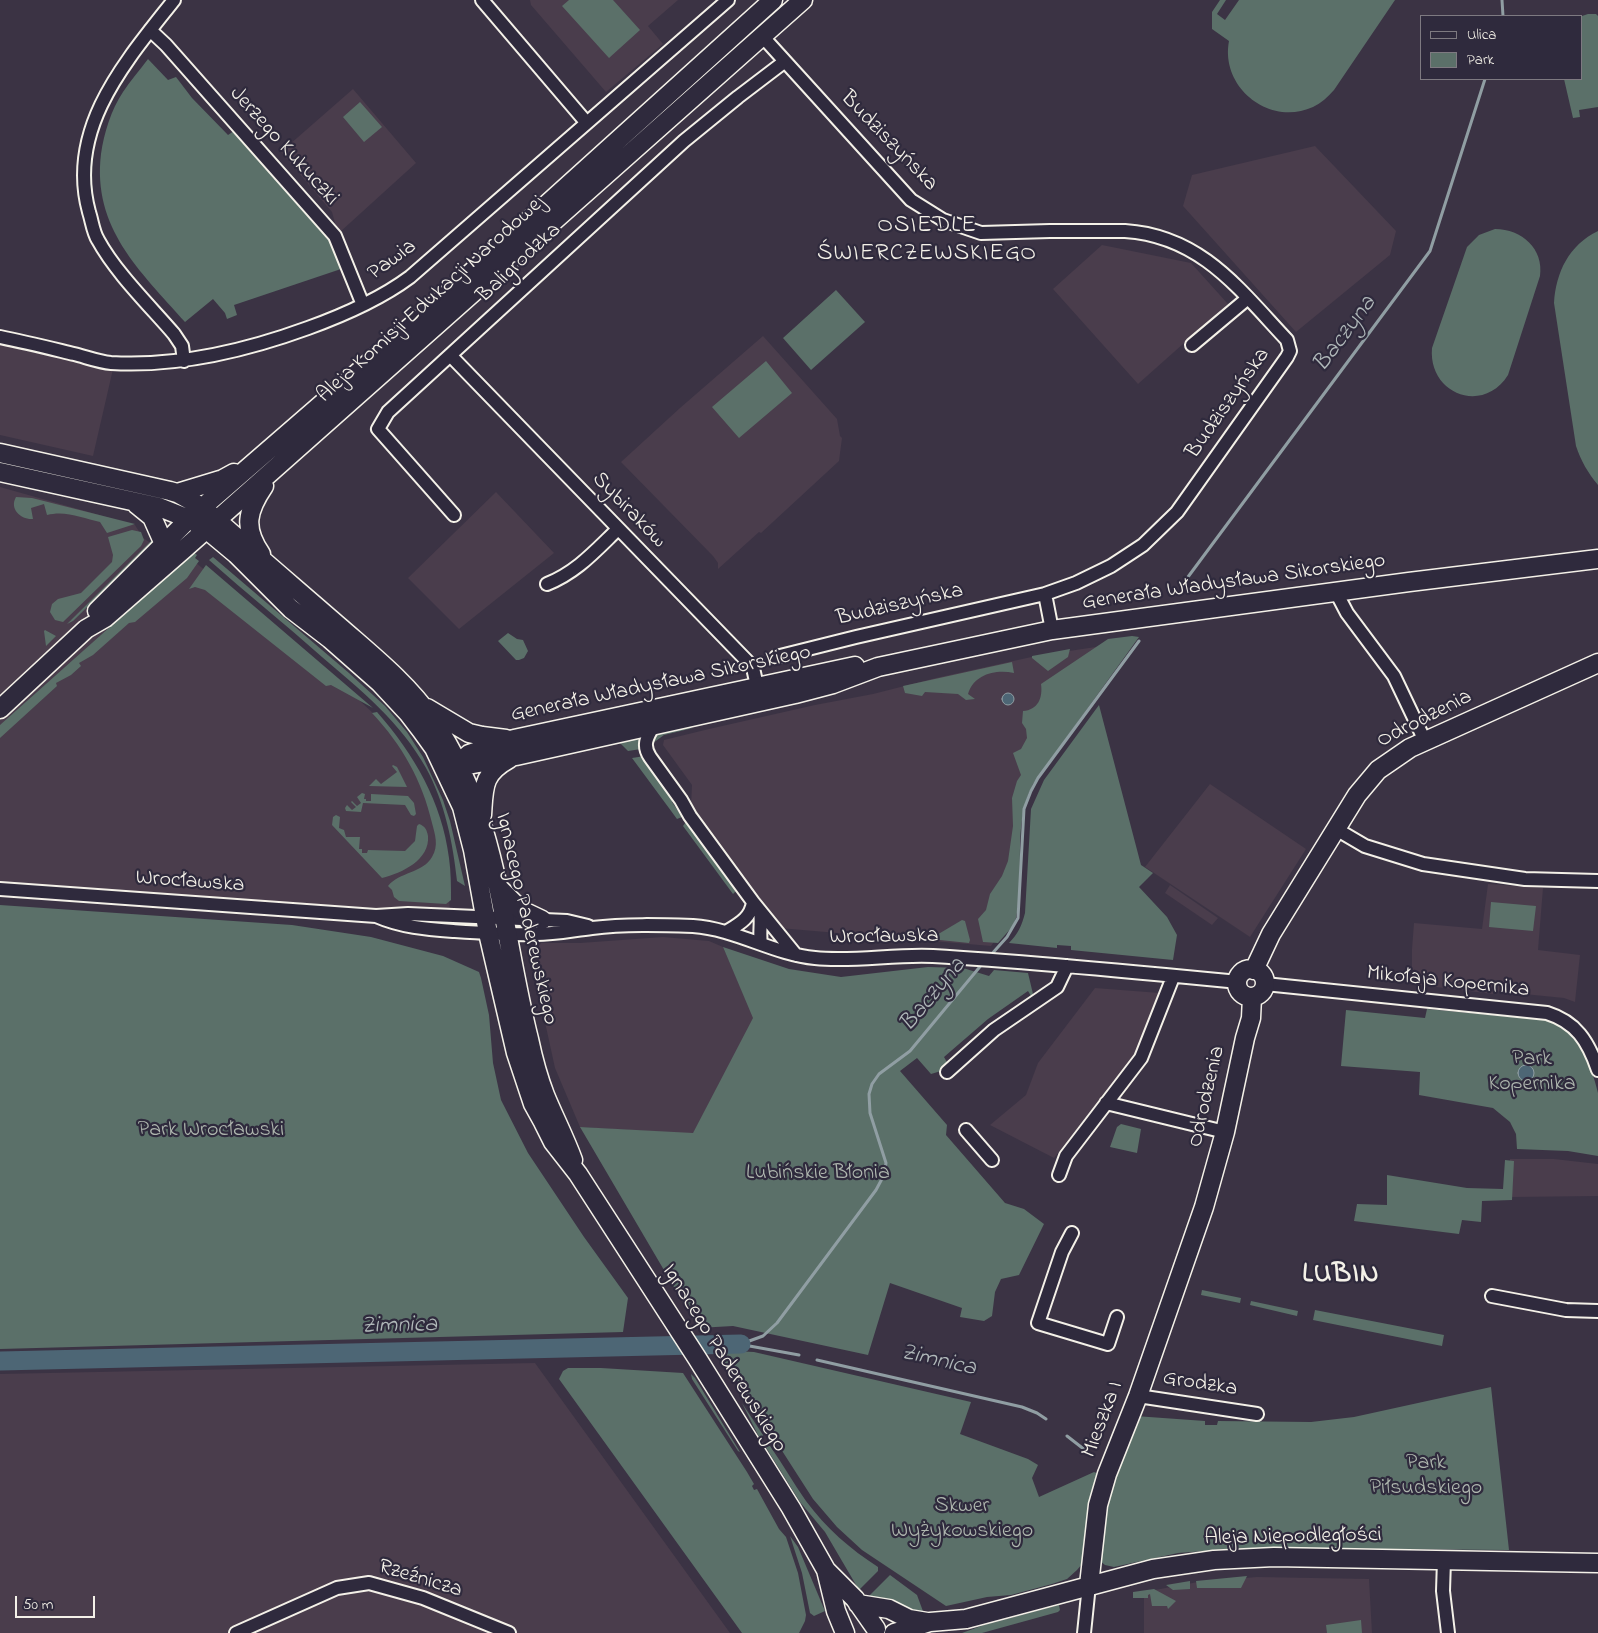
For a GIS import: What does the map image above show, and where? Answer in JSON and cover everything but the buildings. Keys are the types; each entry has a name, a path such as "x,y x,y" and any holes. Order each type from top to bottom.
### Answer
{"street":[{"path":"174,0 114,80 95,117 84,158 84,194 97,239 116,266 174,334 182,346 184,361"},
{"name":"Pawia","path":"0,336 109,363 155,364 184,361 271,341 363,305 385,294 410,277 728,0"},
{"name":"Aleja Komisji Edukacji Narodowej","path":"86,629 98,609 196,513 422,317 773,0"},
{"name":"Aleja Komisji Edukacji Narodowej","path":"0,709 86,629 104,618 212,525 803,0"},
{"path":"485,3 586,122"},
{"name":"Jerzego Kukuczki","path":"150,30 166,45 335,236 363,305"},
{"name":"Budziszyńska","path":"763,37 911,200 943,220 981,233 1125,231 1176,242 1196,252 1222,273 1287,340 1290,351 1177,512 1154,536 1128,556 1097,574 1045,594 776,657"},
{"name":"Baligrodzka","path":"454,515 378,428 388,412 684,141 784,62"},
{"path":"1192,345 1248,298"},
{"name":"Sybiraków","path":"450,355 748,662 753,668 759,695"},
{"path":"0,453 177,493 223,479 255,460"},
{"path":"267,562 256,547 250,534 250,512 254,501 276,468"},
{"path":"0,472 165,509 196,513"},
{"path":"177,493 196,513"},
{"path":"131,501 152,517 164,544"},
{"name":"Ignacego Paderewskiego","path":"196,513 267,562 402,683 436,726 458,764 470,789 482,823 499,888 505,926 535,1064 545,1096 567,1143 578,1174"},
{"name":"Ignacego Paderewskiego","path":"212,525 236,554 291,609 330,639 380,683 408,713 436,753 452,783 468,829 486,926 516,1053 533,1104 553,1142 578,1174 697,1358 791,1508 826,1570 858,1604 876,1629"},
{"path":"548,584 578,568 618,530"},
{"name":"Generała Władysława Sikorskiego","path":"458,764 469,754 654,725 855,666 878,667 945,651 1052,630 1598,559"},
{"path":"1336,592 1347,613 1394,676 1425,741"},
{"path":"1045,594 1052,630"},
{"name":"Odrodzenia","path":"1254,970 1271,934 1357,795 1378,770 1398,755 1425,741 1598,662"},
{"name":"Generała Władysława Sikorskiego","path":"515,748 759,695"},
{"path":"420,704 469,733 515,748 487,779 484,787 482,823"},
{"path":"654,725 645,743 646,751 756,907 796,954"},
{"path":"436,753 458,764 452,783"},
{"path":"1336,829 1365,846 1423,864 1501,876 1598,881"},
{"path":"499,888 521,910 542,920"},
{"name":"Wrocławska","path":"0,889 376,916 400,925 418,928 505,926 542,920 568,921 594,928"},
{"path":"726,932 748,917 752,909 756,907"},
{"path":"756,907 762,920 761,944"},
{"name":"Wrocławska","path":"505,926 542,934 594,928 693,926 726,932 796,954 828,959 929,956 998,960 1238,982"},
{"path":"947,1072 994,1030 1057,987 1067,966"},
{"path":"1254,970 1262,975 1265,984 1262,991 1252,997 1243,994 1238,986 1238,982 1241,974 1245,971 1254,970"},
{"path":"1059,1175 1066,1156 1141,1058 1173,976"},
{"name":"Mikołaja Kopernika","path":"1265,984 1546,1013 1561,1018 1578,1031 1588,1046 1598,1070"},
{"name":"Odrodzenia","path":"1181,1275 1204,1207 1225,1132 1251,1018 1252,997"},
{"path":"1106,1103 1225,1132"},
{"path":"966,1130 992,1160"},
{"path":"1072,1233 1062,1252 1038,1323 1108,1344 1117,1317"},
{"name":"Mieszka I","path":"1089,1585 1098,1505 1107,1474 1138,1396 1181,1275"},
{"path":"1492,1296 1566,1310 1598,1311"},
{"name":"Grodzka","path":"1138,1396 1257,1414"},
{"name":"Aleja Niepodległości","path":"894,1633 937,1628 1153,1569 1214,1560 1274,1557 1598,1563"},
{"path":"1444,1560 1443,1591 1448,1633"},
{"name":"Ignacego Paderewskiego","path":"826,1570 838,1616 845,1633"},
{"name":"Rzeźnicza","path":"236,1633 337,1588 369,1583 423,1598 509,1633"},
{"path":"1084,1633 1089,1585"},
{"path":"858,1604 889,1609 909,1619 937,1628"},
{"path":"831,1633 838,1616"},
{"path":"856,1633 876,1629 894,1633"}],"shaded area":[{"path":"530,0 678,0 648,26 663,44 606,92 531,5"},
{"path":"353,89 416,163 340,232 336,227 332,212 281,152"},
{"path":"1315,146 1396,231 1390,255 1296,332 1183,206 1192,175"},
{"path":"1102,245 1191,263 1228,304 1138,384 1053,289"},
{"path":"763,336 837,419 842,438 839,461 761,533 759,532 718,569 718,563 713,556 621,462"},
{"path":"0,345 113,369 93,456 0,435"},
{"path":"0,487 135,525 143,538 182,563 189,557 343,685 391,730 421,776 447,852 450,913 0,883"},
{"path":"496,492 554,553 459,629 408,578"},
{"path":"1122,643 1023,785 1002,931 991,946 779,928 694,812 691,806 692,785 663,745 664,740 815,705 873,694 936,678 1036,656"},
{"path":"1210,784 1306,849 1250,937 1145,867"},
{"path":"1488,884 1543,888 1538,950 1580,955 1575,1002 1564,998 1494,991 1493,994 1412,984 1414,923 1482,929"},
{"path":"1170,885 1218,918 1212,925 1165,893"},
{"path":"663,937 709,941 723,947 754,1018 693,1134 580,1127 555,1068 531,958 541,943 580,943"},
{"path":"1095,988 1160,993 1134,1056 1054,1158 990,1125 1026,1095 1038,1063"},
{"path":"1510,1159 1554,1159 1598,1164 1598,1196 1512,1197 1509,1193"},
{"path":"535,1363 730,1633 0,1633 0,1374"},
{"path":"1257,1577 1369,1579 1372,1633 1144,1633 1144,1592 1198,1582"}],"green space":[{"path":"569,0 613,0 640,30 609,58 562,6"},
{"path":"1220,0 1226,0 1217,14 1225,20 1239,0 1395,0 1334,90 1324,100 1313,107 1296,112 1280,112 1265,107 1251,99 1232,74 1228,58 1229,41 1212,29 1212,12"},
{"path":"1596,14 1598,16 1598,107 1579,110 1580,117 1573,118 1564,80 1583,80 1583,16"},
{"path":"148,59 168,80 176,77 192,98 228,135 234,131 331,239 341,269 234,305 237,315 227,319 225,313 213,299 185,322 136,266 123,247 112,226 104,204 100,180 102,146 112,114 123,92"},
{"path":"360,102 382,127 364,142 343,117"},
{"path":"1495,229 1514,233 1529,242 1535,249 1538,257 1540,276 1508,375 1497,387 1485,394 1472,396 1459,394 1448,387 1439,377 1433,364 1432,348 1467,247 1479,235"},
{"path":"1598,231 1598,485 1585,467 1576,446 1554,303 1561,270 1566,261 1579,244"},
{"path":"836,290 865,322 811,370 783,338"},
{"path":"766,361 792,393 739,438 712,407"},
{"path":"16,497 32,498 135,524 107,533 100,522 60,513 47,515 44,504 31,508 33,519 24,518 15,509 14,501"},
{"path":"132,530 141,532 144,540 141,546 63,622 55,620 50,612 52,604 58,599 81,593 112,562 113,555 108,537"},
{"path":"153,539 151,544 73,621 67,624"},
{"path":"192,551 197,555 195,558 199,561 187,578 135,622 129,623 93,655 79,663 81,666 71,675 56,683 57,686 0,738 0,725"},
{"path":"213,557 349,673 385,706 407,732 423,757 443,800 450,821 465,886 457,881 450,838 443,809 433,781 405,736 365,695 209,560"},
{"path":"206,565 373,708 331,685 326,686 205,590 195,587 189,589"},
{"path":"44,631 56,636 46,646"},
{"path":"508,633 517,639 523,640 528,651 524,658 516,660 498,641"},
{"path":"1139,637 1033,784 1026,800 1022,817 1019,901 1016,918 1012,927 998,943 983,942 978,919 986,910 990,894 1002,876 1008,861 1013,826 1012,798 1017,781 1021,775 1013,753 1021,749 1027,738 1026,729 1022,723 1023,711 1036,706 1041,694 1041,684 1108,639"},
{"path":"1070,649 1068,657 1048,671 1032,658 1032,656"},
{"path":"1012,662 1014,673 986,674 975,682 968,694 975,699 966,700 958,694 925,692 922,696 905,693 903,686"},
{"path":"1099,705 1141,865 1153,873 1139,887 1167,917 1177,935 1173,960 1071,950 1071,946 1057,945 1057,948 1009,943 1019,929 1025,913 1031,809 1044,780"},
{"path":"377,712 414,762 433,798 440,817 450,868 451,900 446,904 399,901 394,897 392,890 388,886 398,878 417,870 428,862 434,853 436,840 428,807 417,778 393,738 372,713"},
{"path":"693,728 664,735 649,746 656,732"},
{"path":"641,736 641,749 628,751 620,743 619,739"},
{"path":"645,756 672,795 672,802 682,817 677,819 632,758"},
{"path":"393,765 397,767 407,787 369,786 376,779 381,784 397,772"},
{"path":"362,793 365,794 364,799 366,801 371,801 371,794 408,796 414,803 416,814 414,816 411,815 405,805 363,803 361,812 346,811 347,805 352,810 356,807 352,801 357,806 361,803 357,797"},
{"path":"336,815 340,817 339,828 344,830 346,837 360,837 359,849 362,849 362,853 367,853 368,850 405,851 415,841 419,824 426,830 428,836 427,844 420,859 398,873 382,878 332,825 333,817"},
{"path":"686,822 737,890 733,894 683,826"},
{"path":"1491,902 1536,906 1533,931 1489,927"},
{"name":"Park Wrocławski","path":"0,905 292,925 371,937 443,956 479,972 489,1015 493,1063 501,1100 528,1153 584,1237 628,1298 623,1332 0,1349"},
{"path":"962,920 965,921 970,940 969,943 930,939"},
{"name":"Lubińskie Błonia","path":"723,947 789,969 841,977 928,967 963,968 989,976 994,970 1028,973 1033,994 1031,996 1028,991 988,1019 944,1057 948,1064 941,1071 931,1074 917,1058 900,1071 947,1125 946,1135 1005,1203 1024,1209 1044,1224 1019,1275 1001,1279 995,1292 992,1316 984,1321 960,1317 962,1308 890,1283 868,1355 733,1326 698,1328 580,1127 693,1133 753,1018"},
{"name":"Park Kopernika","path":"1427,1009 1545,1020 1557,1024 1570,1034 1586,1058 1596,1084 1598,1093 1598,1156 1568,1151 1517,1149 1516,1134 1510,1122 1493,1108 1419,1095 1420,1072 1341,1066 1346,1010 1425,1018"},
{"path":"1121,1124 1141,1129 1137,1153 1110,1147 1117,1127"},
{"path":"1505,1160 1514,1161 1512,1200 1482,1201 1481,1222 1462,1220 1459,1234 1354,1221 1357,1204 1387,1205 1387,1175 1467,1188 1503,1189"},
{"path":"1202,1290 1241,1298 1240,1303 1201,1295"},
{"path":"1251,1301 1298,1311 1297,1316 1250,1305"},
{"path":"1315,1310 1444,1335 1442,1346 1313,1320"},
{"name":"Skwer Wyżykowskiego","path":"715,1352 754,1352 971,1402 960,1434 1028,1459 1038,1465 1032,1478 1039,1497 1094,1472 1101,1475 1082,1564 1067,1579 1052,1584 1011,1595 987,1597 946,1606 862,1550 837,1527 813,1499 734,1376"},
{"path":"568,1368 683,1373 747,1472 754,1484 752,1486 754,1490 757,1489 779,1529 786,1537 798,1573 806,1615 799,1633 742,1633 559,1379 563,1371"},
{"path":"691,1374 695,1378 740,1452 692,1379"},
{"name":"Park Piłsudskiego","path":"1491,1387 1509,1550 1246,1548 1178,1553 1114,1567 1105,1565 1100,1561 1104,1502 1135,1416 1205,1421 1205,1425 1217,1425 1218,1421 1311,1422 1354,1417"},
{"path":"742,1403 763,1435 760,1439"},
{"path":"765,1446 770,1446 801,1494 830,1529 878,1567 878,1571 859,1590 825,1532 800,1502"},
{"path":"790,1536 798,1547 825,1611 814,1616 810,1613 802,1573"},
{"path":"890,1575 917,1595 924,1614 917,1615 868,1597"},
{"path":"1247,1576 1241,1588 1197,1588 1196,1581"},
{"path":"1190,1581 1190,1589 1173,1590 1166,1585"},
{"path":"1154,1589 1176,1601 1168,1609 1167,1606 1152,1606 1150,1594 1148,1598 1133,1598 1133,1592"},
{"path":"1059,1605 1060,1610 1058,1612 982,1633 962,1633 984,1625"},
{"path":"1361,1620 1362,1633 1327,1633 1326,1625"}],"water":[{"path":"1010,693 1013,694 1013,704 1006,705 1003,704 1002,697 1003,694"},
{"path":"1526,1065 1534,1073 1526,1081 1518,1073"}],"waterway":[{"name":"Baczyna","path":"1502,0 1503,15"},
{"name":"Baczyna","path":"1182,585 1430,251 1485,80"},
{"name":"Baczyna","path":"989,957 1007,937 1018,918 1024,809 1031,791 1038,778 1139,641"},
{"name":"Baczyna","path":"741,1344 763,1336 777,1323 876,1190 884,1175 886,1163 870,1113 869,1094 872,1084 879,1074 910,1051 983,963"},
{"name":"Zimnica","path":"0,1361 741,1344"},
{"name":"Zimnica","path":"744,1345 799,1355"},
{"name":"Zimnica","path":"817,1360 1022,1407 1046,1419"},
{"name":"Zimnica","path":"1067,1436 1085,1450"}],"district":[{"name":"OSIEDLE ŚWIERCZEWSKIEGO","path":"927,241"},
{"name":"LUBIN","path":"1341,1276"}]}
